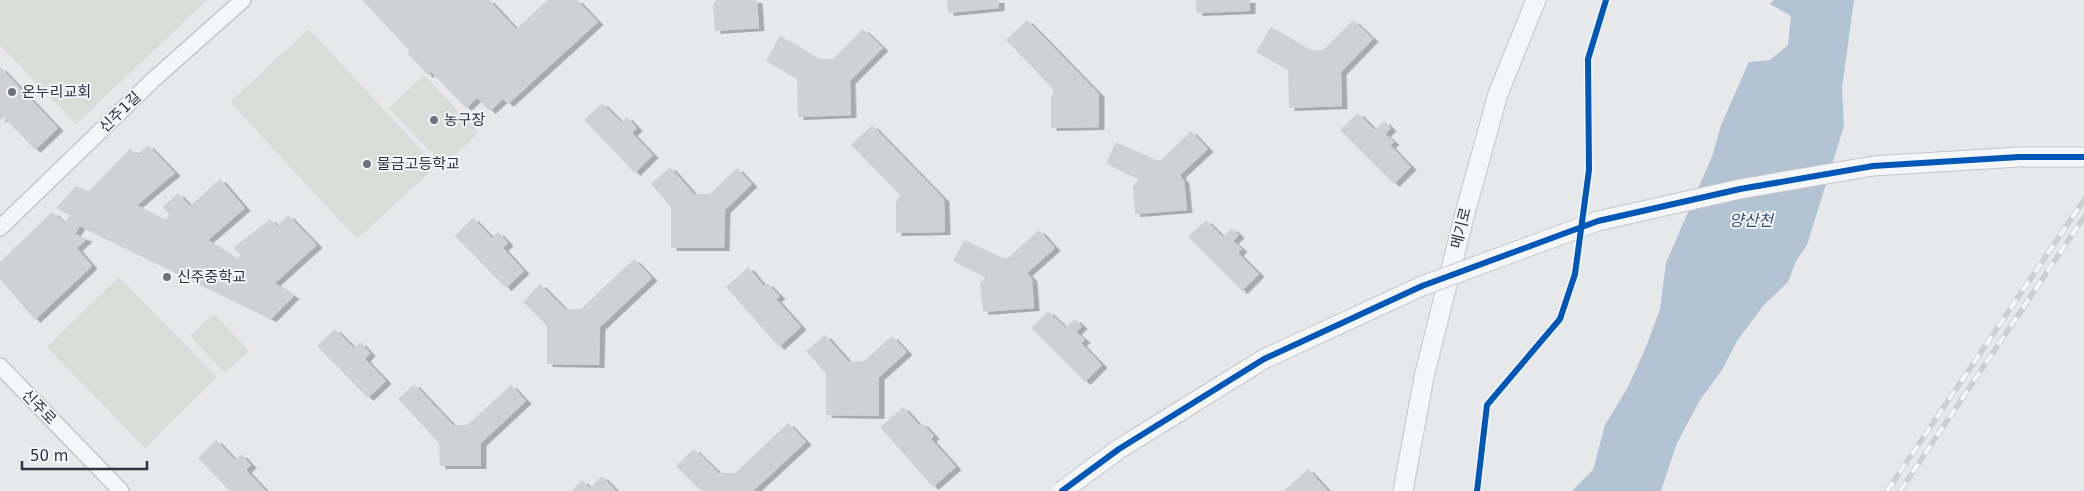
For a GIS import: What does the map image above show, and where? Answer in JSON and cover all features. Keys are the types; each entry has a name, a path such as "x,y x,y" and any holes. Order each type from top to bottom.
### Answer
{"street":[{"name":"신주1길","path":"0,228 160,74 243,0"},
{"name":"메기로","path":"1403,491 1424,377 1465,213 1498,94 1536,0"},
{"path":"1062,491 1119,449 1264,359 1422,286 1598,221 1740,189 1873,166 2020,157 2084,157"},
{"name":"신주로","path":"0,366 120,491"}],"shaded area":[{"path":"0,0 207,0 76,124 0,45"},
{"path":"309,29 436,166 357,239 230,102"},
{"name":"농구장","path":"424,75 479,133 443,165 389,108"},
{"path":"119,277 217,377 145,448 47,347"},
{"path":"214,314 249,351 225,373 190,336"}],"water":[{"name":"양산천","path":"1774,0 1854,0 1842,88 1844,126 1807,245 1796,261 1788,282 1763,306 1737,341 1722,370 1700,400 1677,443 1661,491 1572,491 1593,470 1605,425 1628,387 1646,347 1660,309 1666,263 1713,154 1721,125 1749,62 1770,60 1788,45 1791,16 1770,4"}],"building":[{"path":"362,0 489,0 516,29 548,0 577,0 598,22 508,104 503,99 490,111 477,98 466,108 431,72 428,75 407,53 410,51"},
{"path":"717,0 757,0 759,28 715,31 713,4"},
{"path":"947,0 999,0 999,8 948,13"},
{"path":"1196,0 1250,0 1250,11 1197,13"},
{"path":"1027,20 1099,94 1099,127 1051,128 1051,97 1054,90 1006,40"},
{"path":"1353,20 1373,39 1341,72 1342,106 1289,108 1288,70 1256,52 1271,27 1310,50 1323,50"},
{"path":"863,29 883,48 850,81 851,115 798,117 797,79 766,61 780,36 819,59 833,59"},
{"name":"온누리교회","path":"0,67 58,128 35,150 4,117 0,120"},
{"path":"602,103 621,122 627,117 637,128 632,133 653,155 635,173 584,120"},
{"path":"1358,113 1375,130 1384,121 1391,128 1385,134 1394,142 1390,145 1411,167 1394,184 1340,130"},
{"path":"872,125 944,199 945,232 896,233 896,202 900,195 851,145"},
{"path":"1191,131 1208,149 1180,175 1184,181 1187,210 1135,214 1133,186 1139,179 1106,163 1116,142 1156,160 1161,160"},
{"path":"148,145 175,173 137,205 166,220 169,214 163,207 178,193 190,206 220,179 245,208 208,240 238,260 240,254 233,248 270,219 277,226 288,215 317,245 275,283 294,296 271,319 80,226 75,234 87,239 77,248 92,266 35,320 0,279 0,262 52,212 65,223 70,214 56,208 76,186 89,191 130,149 137,155"},
{"path":"670,167 694,194 710,194 737,168 752,184 725,210 724,248 671,248 671,207 651,184"},
{"path":"473,218 492,238 498,232 508,243 503,248 524,271 506,288 455,236"},
{"path":"1206,220 1223,237 1232,228 1239,235 1233,241 1242,249 1238,253 1259,274 1242,291 1188,237"},
{"path":"1039,230 1055,248 1027,273 1032,279 1034,308 983,312 980,284 986,277 953,261 964,240 1003,258 1008,258"},
{"path":"634,259 652,278 600,327 599,365 547,364 547,326 523,302 540,284 565,309 581,309"},
{"path":"748,267 764,286 767,283 780,296 776,299 801,327 779,347 726,287"},
{"path":"1048,311 1066,328 1075,319 1082,326 1076,332 1085,340 1081,343 1102,365 1085,382 1031,328"},
{"path":"335,329 354,348 360,342 370,353 365,359 386,381 368,398 317,346"},
{"path":"825,335 849,362 864,361 892,336 907,352 879,377 879,416 826,415 826,374 806,351"},
{"path":"414,384 453,425 467,425 511,385 526,401 481,443 481,466 440,466 439,443 398,399"},
{"path":"903,407 919,425 922,423 934,436 931,439 956,467 933,487 880,427"},
{"path":"788,423 806,442 753,491 701,491 676,466 694,449 719,473 735,473"},
{"path":"216,440 235,460 241,454 251,465 246,470 266,491 230,491 198,458"},
{"path":"1308,469 1328,491 1284,491"},
{"path":"602,476 616,491 572,491 582,480 590,488"}],"railway":[{"path":"1887,491 2084,200"},
{"path":"1900,491 2084,217"}],"cycle path":[{"path":"1477,491 1487,405 1560,319 1575,274 1589,170 1588,59 1606,0"},
{"path":"1062,491 1119,449 1264,359 1422,286 1598,221 1740,189 1873,166 2019,157 2084,157"}],"place":[{"name":"온누리교회","path":"12,92"},
{"name":"농구장","path":"434,120"},
{"name":"물금고등학교","path":"367,164"},
{"name":"신주중학교","path":"167,277"}]}
